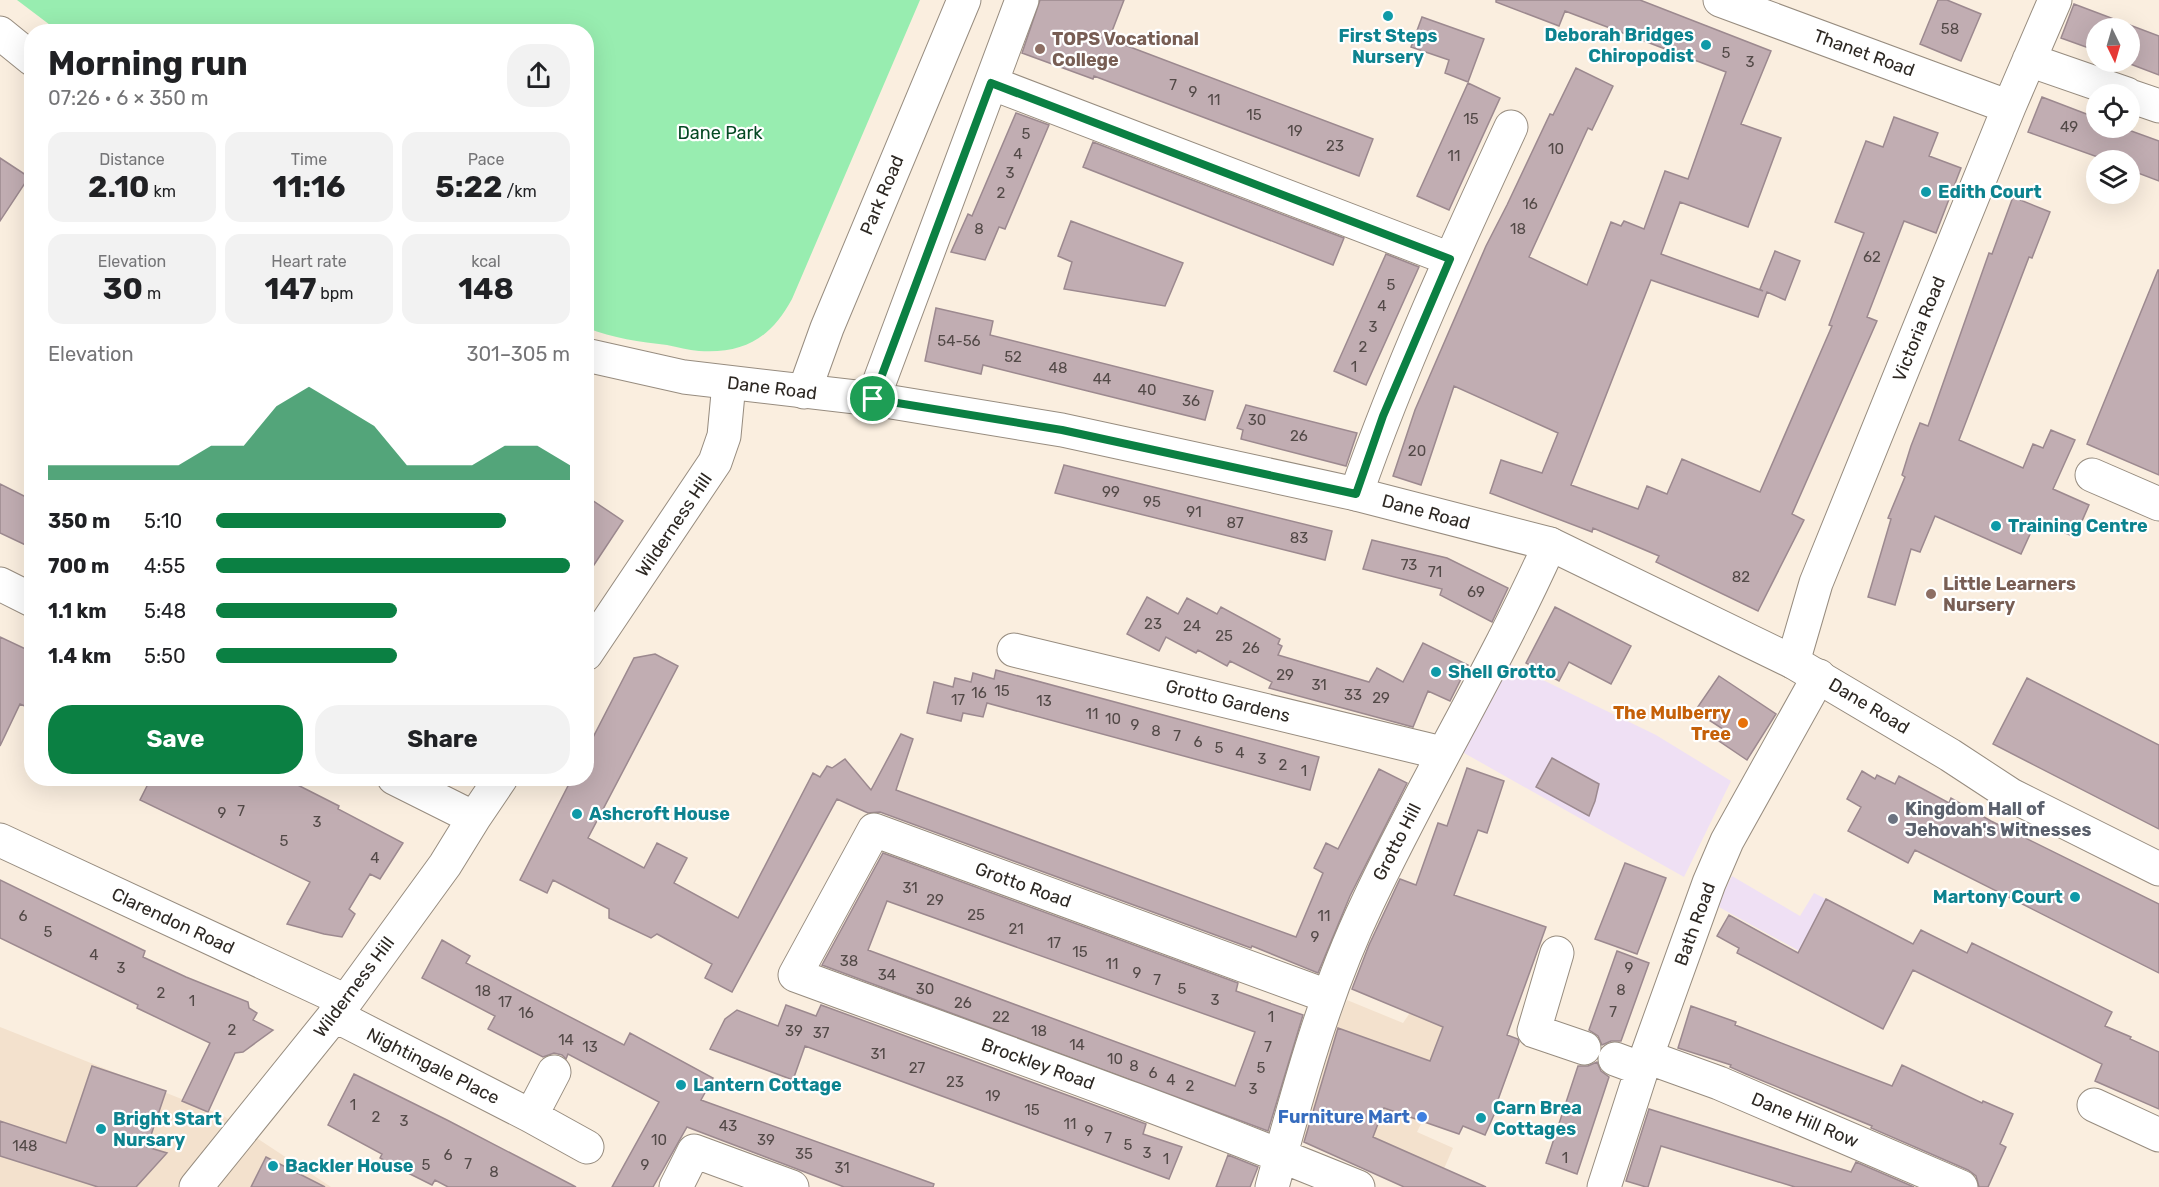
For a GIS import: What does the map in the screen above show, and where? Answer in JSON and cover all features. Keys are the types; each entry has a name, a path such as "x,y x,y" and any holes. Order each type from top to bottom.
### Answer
{"street":[{"name":"Park Road","path":"804,392 826,328 964,0"},
{"path":"873,399 1022,0"},
{"name":"Thanet Road","path":"1720,0 2009,107"},
{"name":"Victoria Road","path":"1806,669 1816,583 2009,107 2055,0"},
{"path":"0,33 24,52"},
{"path":"2030,60 2097,84"},
{"path":"991,83 1450,259"},
{"path":"2140,99 2159,106"},
{"path":"1356,494 1383,416 1450,259 1511,127"},
{"name":"Dane Road","path":"594,357 672,374 729,383 873,399 1062,430 1356,494 1550,544 1806,669 1950,755 2011,795 2159,869"},
{"name":"Wilderness Hill","path":"594,642 715,462 724,436 729,383"},
{"path":"2092,475 2159,504"},
{"name":"Grotto Hill","path":"1272,1187 1327,996 1366,904 1442,753 1530,590 1550,544"},
{"path":"0,584 24,596"},
{"name":"Grotto Gardens","path":"1014,650 1442,753"},
{"name":"Bath Road","path":"1604,1187 1635,1062 1727,841 1806,669"},
{"path":"410,786 474,818"},
{"name":"Wilderness Hill","path":"196,1187 340,1008 445,865 496,786"},
{"name":"Grotto Road","path":"795,975 874,830 1327,996"},
{"name":"Clarendon Road","path":"0,840 340,1008"},
{"path":"1557,953 1534,1030 1584,1048"},
{"name":"Brockley Road","path":"795,975 1281,1155 1358,1187"},
{"name":"Nightingale Place","path":"340,1008 587,1147"},
{"name":"Dane Hill Row","path":"1635,1062 1741,1093 1961,1187"},
{"path":"531,1116 554,1072"},
{"path":"2094,1105 2159,1135"},
{"path":"676,1187 694,1151 792,1187"}],"shaded area":[{"path":"1506,662 1656,735 1731,781 1684,877 1457,749"},
{"path":"1732,876 1800,916 1814,893 1924,950 1900,995 1847,977 1717,906"},
{"path":"1508,914 1417,1132 1453,1148 1436,1187 1404,1187 1296,1139 1315,1080 1347,1000 1403,1023 1418,1001"},
{"path":"0,1027 222,1115 331,1187 0,1187"}],"green space":[{"name":"Dane Park","path":"17,0 920,0 784,313 775,324 754,341 730,350 715,351 695,351 627,339 594,330 594,24 49,24"}],"building":[{"path":"1040,0 1124,0 1109,39 1373,139 1359,176 1094,76 1093,79 1022,53"},
{"path":"1496,0 1640,0 1771,51 1741,124 1781,138 1748,227 1680,202 1661,254 1763,291 1760,289 1775,251 1800,261 1785,300 1767,292 1758,317 1651,280 1571,485 1638,509 1647,486 1667,494 1682,459 1760,492 1832,326 1829,325 1864,233 1835,222 1866,141 1883,147 1894,117 1938,133 1929,156 1961,168 1936,233 1904,221 1867,317 1877,321 1792,514 1804,520 1758,611 1656,562 1659,556 1593,528 1592,532 1490,493 1501,460 1542,473 1558,433 1454,386 1421,485 1393,476 1415,410 1486,246 1550,114 1553,115 1576,68 1613,86 1592,130 1588,128 1529,257 1587,285 1611,222 1621,226 1624,221 1644,229 1665,171 1688,179 1726,72 1565,11 1559,26 1496,2"},
{"path":"1938,0 1947,0 1981,14 1961,61 1920,44"},
{"path":"2074,4 2111,18 2086,18 2086,47 2061,38"},
{"path":"1422,17 1484,39 1468,82 1445,73 1449,60 1411,47"},
{"path":"2140,29 2159,36 2159,75 2140,68"},
{"path":"1468,83 1500,98 1449,210 1417,196"},
{"path":"2042,97 2086,114 2086,138 2140,138 2140,134 2159,141 2159,181 2140,174 2140,150 2086,150 2086,153 2028,132"},
{"path":"1016,113 1049,125 1005,229 999,227 985,260 951,252 968,214 972,216"},
{"path":"1093,142 1344,238 1333,265 1083,167"},
{"path":"0,158 24,174 24,185 0,221"},
{"path":"2013,197 2050,212 2032,258 2029,257 1959,440 2023,468 2033,444 2043,448 2051,430 2075,440 2053,489 2089,505 2075,537 2036,521 2021,554 1935,516 1920,552 1911,549 1895,605 1868,597 1891,519 1888,518 1905,477 1902,475 1911,446 1920,423 1928,426 1989,253 1992,254"},
{"path":"1071,221 1183,263 1165,306 1064,289 1072,262 1058,256"},
{"path":"1386,254 1419,267 1366,385 1334,371"},
{"path":"2159,270 2159,475 2087,444"},
{"path":"936,308 993,321 990,335 1213,391 1205,420 983,365 981,374 925,361"},
{"path":"1246,405 1357,433 1346,466 1241,439 1243,430 1237,428"},
{"path":"1064,465 1332,531 1325,560 1055,493"},
{"path":"0,484 24,496 24,544 0,533"},
{"path":"594,501 623,521 594,565"},
{"path":"1372,540 1447,558 1508,588 1492,622 1440,595 1442,589 1363,569"},
{"path":"1147,597 1178,614 1187,598 1217,614 1221,607 1280,639 1278,644 1282,646 1278,655 1369,682 1377,668 1403,682 1423,643 1468,665 1450,701 1428,691 1413,727 1269,688 1272,682 1230,661 1227,666 1198,650 1196,653 1166,637 1159,651 1127,634"},
{"path":"1555,607 1631,646 1611,684 1569,662 1559,681 1526,663"},
{"path":"0,637 24,648 24,706 20,704 0,746"},
{"path":"655,654 678,666 588,838 644,868 657,843 687,858 674,883 738,918 813,773 820,777 827,766 832,768 845,759 871,790 901,734 913,739 896,790 1296,937 1323,873 1314,868 1326,843 1338,849 1379,769 1407,783 1350,896 1318,973 1252,946 1251,948 880,812 868,813 837,799 732,992 705,978 712,964 657,934 651,938 609,918 609,909 553,880 547,893 520,880 568,786 594,786 594,736 634,658"},
{"path":"996,670 1319,757 1310,790 987,703 983,717 963,713 961,721 927,713 934,682 953,687 955,678 971,682 973,673 994,679"},
{"name":"The Mulberry Tree","path":"1719,676 1776,714 1747,760 1719,741 1726,731 1695,711"},
{"path":"2027,678 2159,745 2159,829 1993,744"},
{"path":"1552,758 1599,784 1589,816 1536,787"},
{"path":"1467,768 1504,781 1487,833 1478,830 1454,895 1546,927 1507,1035 1518,1039 1519,1042 1495,1108 1497,1108 1485,1135 1463,1126 1459,1134 1384,1108 1373,1137 1486,1187 1404,1187 1304,1142 1338,1028 1430,1061 1443,1027 1352,989 1369,945 1400,879 1416,885 1438,823 1447,826"},
{"path":"1862,771 1875,779 1877,775 1895,784 1899,776 1949,803 1951,798 1991,821 2159,904 2159,973 1915,850 1908,863 1848,831 1861,807 1847,799"},
{"path":"147,786 300,786 403,843 380,879 370,874 349,909 355,914 342,937 287,924 310,882 140,800"},
{"path":"883,853 1238,983 1236,991 1303,1015 1268,1131 822,965","holes":["887,901 1255,1032 1235,1086 868,950"]},
{"path":"1625,863 1666,878 1637,954 1595,939"},
{"path":"0,880 145,951 143,957 248,1002 249,1008 257,1013 253,1020 273,1030 243,1052 235,1053 208,1112 182,1101 210,1043 0,938"},
{"path":"1826,899 1913,944 1921,930 1967,953 1972,943 2112,1012 2105,1026 2159,1052 2159,1109 2095,1081 2102,1064 1913,970 1883,1029 1737,953 1739,948 1717,936 1729,915 1798,953"},
{"path":"442,940 470,956 466,963 624,1045 630,1033 713,1078 701,1100 934,1184 933,1187 844,1187 687,1127 653,1187 612,1187 659,1102 568,1054 566,1059 554,1053 543,1057 488,1029 495,1016 422,978"},
{"path":"1617,951 1649,963 1621,1041 1611,1041 1602,1045 1598,1036 1589,1030"},
{"path":"786,1005 816,1016 821,1005 1146,1124 1143,1134 1182,1147 1169,1179 805,1046 793,1080 710,1049 725,1019 737,1010 778,1026"},
{"path":"1691,1006 1892,1086 1902,1065 1982,1103 1983,1101 2013,1114 2000,1144 2006,1147 1988,1187 1979,1187 1976,1176 1968,1170 1871,1128 1872,1126 1746,1074 1730,1067 1731,1065 1678,1048"},
{"path":"1597,1062 1601,1071 1609,1077 1577,1174 1546,1163 1578,1066 1588,1066"},
{"name":"Bright Start Nursary","path":"92,1066 166,1091 147,1147 167,1153 136,1187 98,1187 0,1156 0,1121 66,1143"},
{"path":"354,1074 576,1187 448,1187 435,1180 432,1185 406,1172 380,1158 382,1154 328,1125"},
{"path":"1649,1109 1851,1172 1856,1162 1914,1187 1795,1187 1661,1146 1648,1187 1646,1187 1626,1181"},
{"path":"1228,1155 1258,1167 1250,1187 1216,1187"},
{"name":"Backler House","path":"266,1157 325,1187 251,1187"}],"place":[{"name":"First Steps Nursery","path":"1388,16"},
{"name":"Deborah Bridges Chiropodist","path":"1706,45"},
{"name":"TOPS Vocational College","path":"1040,49"},
{"name":"Edith Court","path":"1926,192"},
{"name":"Training Centre","path":"1996,526"},
{"name":"Little Learners Nursery","path":"1931,594"},
{"name":"Shell Grotto","path":"1436,672"},
{"name":"The Mulberry Tree","path":"1743,723"},
{"name":"Ashcroft House","path":"577,814"},
{"name":"Kingdom Hall of Jehovah's Witnesses","path":"1893,819"},
{"name":"Martony Court","path":"2075,897"},
{"name":"Lantern Cottage","path":"681,1085"},
{"name":"Furniture Mart","path":"1422,1117"},
{"name":"Carn Brea Cottages","path":"1481,1118"},
{"name":"Bright Start Nursary","path":"101,1129"},
{"name":"Backler House","path":"273,1166"}],"route":[{"path":"991,83 1450,259 1383,416 1356,494 1062,430 873,399 991,83"}]}
